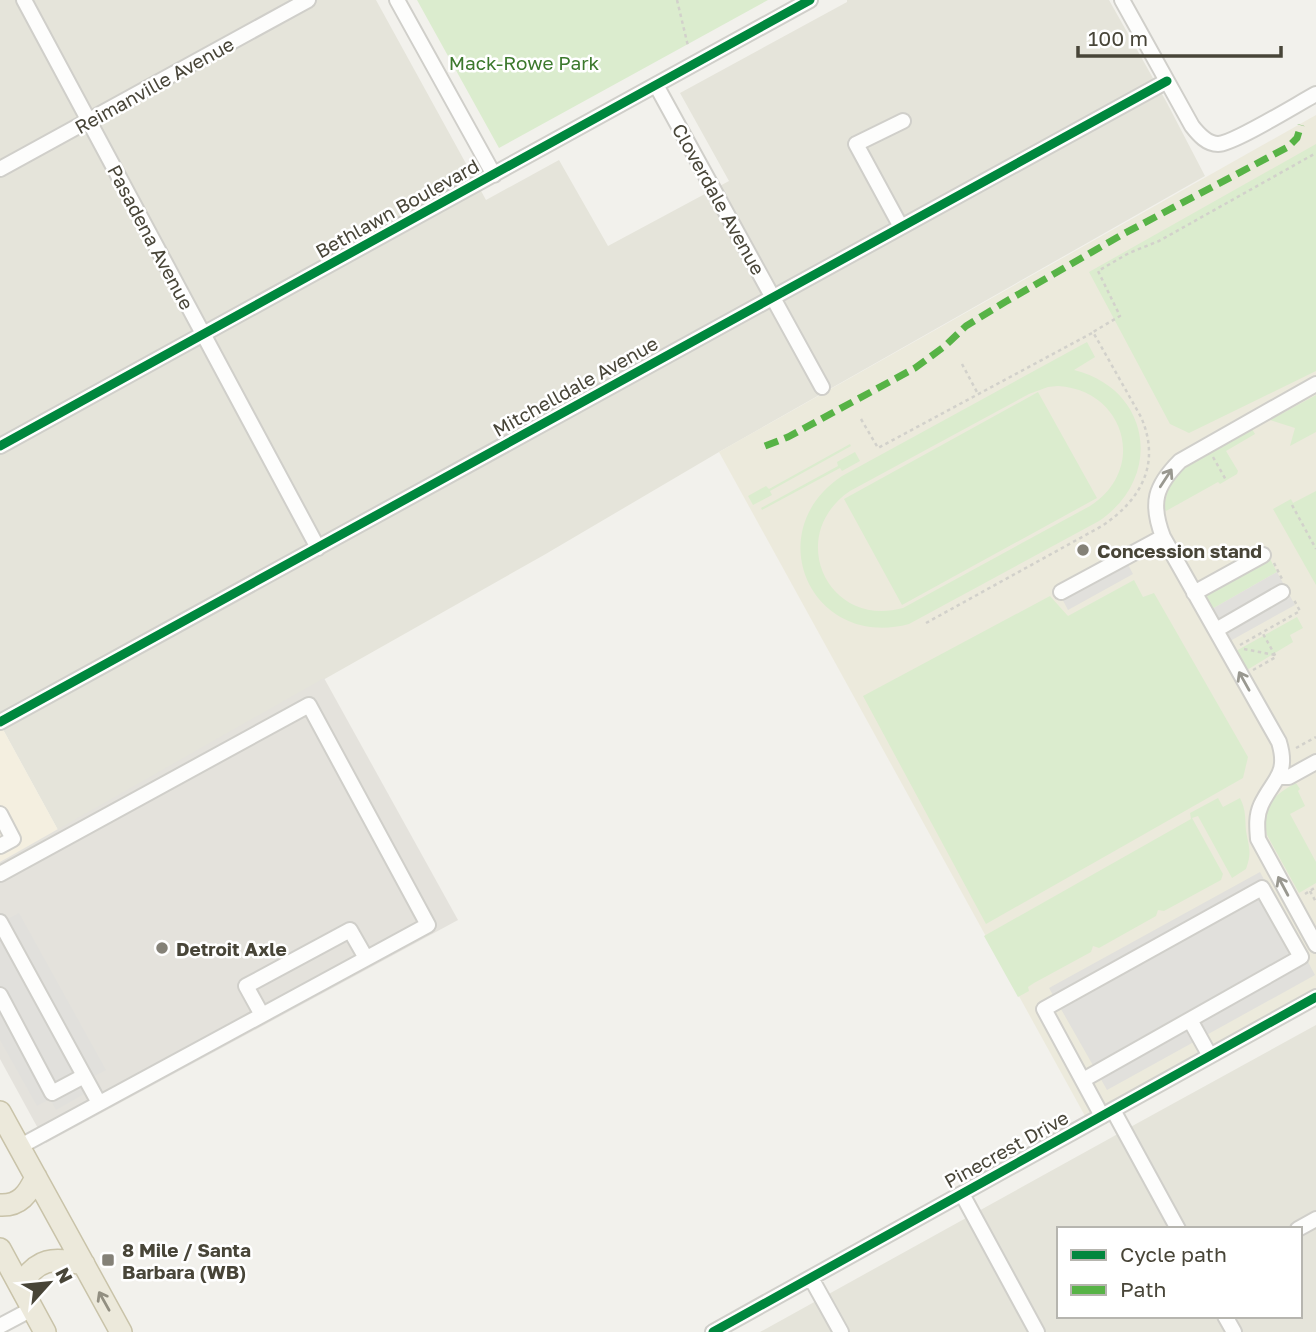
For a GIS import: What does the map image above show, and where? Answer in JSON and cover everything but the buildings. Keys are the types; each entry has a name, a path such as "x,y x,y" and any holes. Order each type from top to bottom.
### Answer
{"highway":[{"path":"0,1112 121,1332"},
{"path":"0,1205 7,1206 23,1199 29,1193 36,1177"},
{"path":"0,1249 45,1332"},
{"path":"20,1286 35,1266 43,1262 63,1260 84,1264"}],"street":[{"name":"Pasadena Avenue","path":"24,0 318,548"},
{"name":"Reimanville Avenue","path":"0,169 308,0"},
{"path":"397,0 494,175"},
{"name":"Bethlawn Boulevard","path":"0,446 810,0"},
{"path":"1122,0 1192,126 1208,141 1216,144 1231,140 1316,94"},
{"name":"Mitchelldale Avenue","path":"0,722 1167,81"},
{"name":"Cloverdale Avenue","path":"656,85 822,387"},
{"path":"901,227 856,144 903,121"},
{"path":"1316,384 1180,461 1167,474 1158,491 1155,507 1156,519 1163,537 1279,742 1282,764 1278,777 1260,806 1256,821 1258,839 1316,946"},
{"path":"1061,592 1163,537"},
{"path":"1195,593 1263,555"},
{"path":"1216,631 1282,592"},
{"path":"0,874 309,705 428,925 19,1147"},
{"path":"1278,777 1289,777 1316,762"},
{"path":"0,814 13,839 0,846"},
{"path":"1083,1080 1300,957 1262,888 1044,1009 1083,1080 1107,1113 1177,1227"},
{"path":"262,1015 246,986 350,930 366,958"},
{"path":"2,931 99,1103"},
{"path":"0,995 52,1093 84,1076"},
{"name":"Pinecrest Drive","path":"713,1332 1316,997"},
{"path":"1190,1020 1210,1056"},
{"path":"962,1194 1037,1332"},
{"path":"811,1278 841,1332"},
{"path":"0,1326 32,1309"}],"path":[{"path":"677,0 688,46"},
{"path":"861,419 878,448 1093,332 1120,316 1098,271 1129,253 1159,242 1316,153"},
{"path":"926,623 1119,515 1143,482 1150,449 1146,430 1093,332"},
{"path":"962,364 978,394"},
{"path":"1209,451 1226,480"},
{"path":"1292,505 1316,549"},
{"path":"1262,632 1275,655"},
{"path":"1235,648 1275,655"},
{"path":"1247,673 1276,657 1275,655"},
{"path":"1296,748 1316,737"},
{"path":"1299,897 1316,887"},
{"path":"1310,891 1316,902"}],"shaded area":[{"path":"0,0 376,0 486,200 559,160 608,246 729,181 680,93 847,0 1109,0 1205,176 58,830 0,724"},
{"path":"1316,115 1316,999 1090,1125 719,452"},
{"path":"1122,553 1133,574 1068,610 1057,589"},
{"path":"1277,572 1295,605 1230,641 1212,609"},
{"path":"324,678 458,920 46,1143 0,1059 0,862"},
{"path":"0,724 58,830 0,862"},
{"path":"1260,872 1315,975 1107,1090 1049,988"},
{"path":"19,913 106,1070 93,1077 98,1086 56,1110 50,1099 37,1106 0,1040 0,923"},
{"path":"1316,1025 1316,1332 760,1332"}],"green space":[{"name":"Mack-Rowe Park","path":"417,0 768,0 499,148"},
{"path":"1316,144 1316,371 1189,433 1170,424 1089,272"},
{"path":"1087,342 1095,357 1074,370 1100,380 1120,395 1133,415 1140,436 1140,459 1133,482 1120,503 1099,521 909,624 875,627 846,620 823,603 808,581 801,554 803,526 817,500 842,476","holes":["1058,386 1081,391 1099,401 1113,416 1121,434 1123,453 1119,472 1108,490 1090,506 903,608 876,611 854,605 836,592 824,574 818,553 820,531 830,510 850,491 1029,394"]},
{"path":"1038,392 1097,498 902,605 844,499"},
{"path":"1316,395 1316,432 1290,446 1295,428 1270,420"},
{"path":"1252,429 1255,434 1226,451 1238,471 1237,474 1166,511 1164,508 1168,490 1180,471"},
{"path":"850,444 851,446 770,491 772,495 753,505 748,496 766,486 769,489"},
{"path":"855,452 860,461 842,471 840,468 762,510 761,508 838,466 837,462"},
{"path":"1316,491 1316,585 1273,509 1291,499 1293,503"},
{"path":"1270,559 1277,572 1212,609 1205,596"},
{"path":"1134,580 1143,597 1154,593 1248,757 1243,778 986,924 863,696 1050,596 1068,616"},
{"path":"1297,617 1303,628 1290,635 1293,642 1247,670 1236,651"},
{"path":"1296,783 1305,806 1290,814 1316,862 1316,883 1299,893 1267,835 1266,825 1267,809 1275,797"},
{"path":"1218,798 1223,807 1240,798 1242,802 1249,850 1246,869 1232,878 1198,816 1192,818 1223,874 1221,880 1164,911 1158,910 1156,916 1099,948 1093,946 1091,952 1034,983 1028,987 1029,991 1018,997 984,936 1191,819 1190,813"}],"marked path":[{"path":"765,446 788,437 915,368 966,326 1005,302 1125,233 1288,147 1297,138 1301,125"}],"cycle path":[{"path":"0,446 810,0"},
{"path":"0,722 1167,81"},
{"path":"713,1332 1316,997"}],"place":[{"name":"Concession stand","path":"1083,550"},
{"name":"Detroit Axle","path":"162,948"},
{"name":"8 Mile / Santa Barbara (WB)","path":"108,1260"}]}
